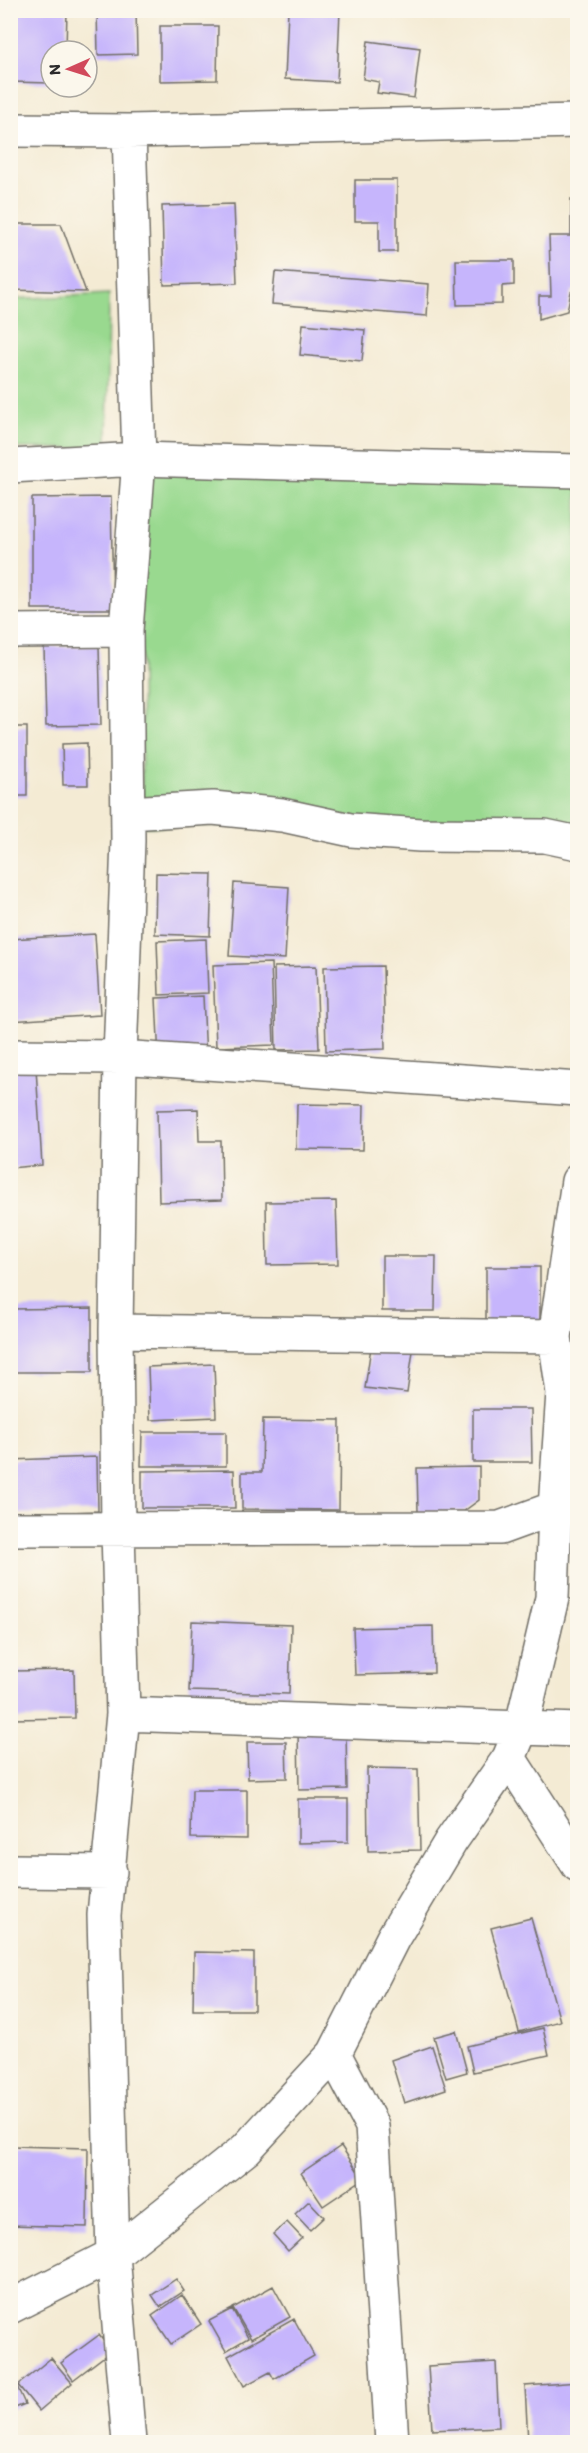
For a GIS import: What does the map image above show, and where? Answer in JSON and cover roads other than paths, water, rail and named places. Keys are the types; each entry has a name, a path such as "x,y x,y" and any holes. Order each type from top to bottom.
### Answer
{"street":[{"path":"10,130 129,131 578,121"},
{"path":"129,131 139,459 126,630 128,813 120,1057 116,1331 123,1714 110,1872 104,1915 113,2255 129,2442"},
{"path":"10,466 139,459 578,471"},
{"path":"10,631 126,630"},
{"path":"128,813 213,808 282,815 351,830 420,835 545,836 578,843"},
{"path":"10,1056 120,1057 578,1089"},
{"path":"10,2307 113,2255 246,2149 334,2054 393,1938 451,1841 515,1744 565,1597 555,1508 570,1393 555,1337 578,1181"},
{"path":"116,1331 555,1337"},
{"path":"10,1529 500,1528 555,1508"},
{"path":"123,1714 238,1716 515,1744 578,1730"},
{"path":"515,1744 578,1865"},
{"path":"10,1871 110,1872"},
{"path":"334,2054 372,2126 393,2442"}]}
